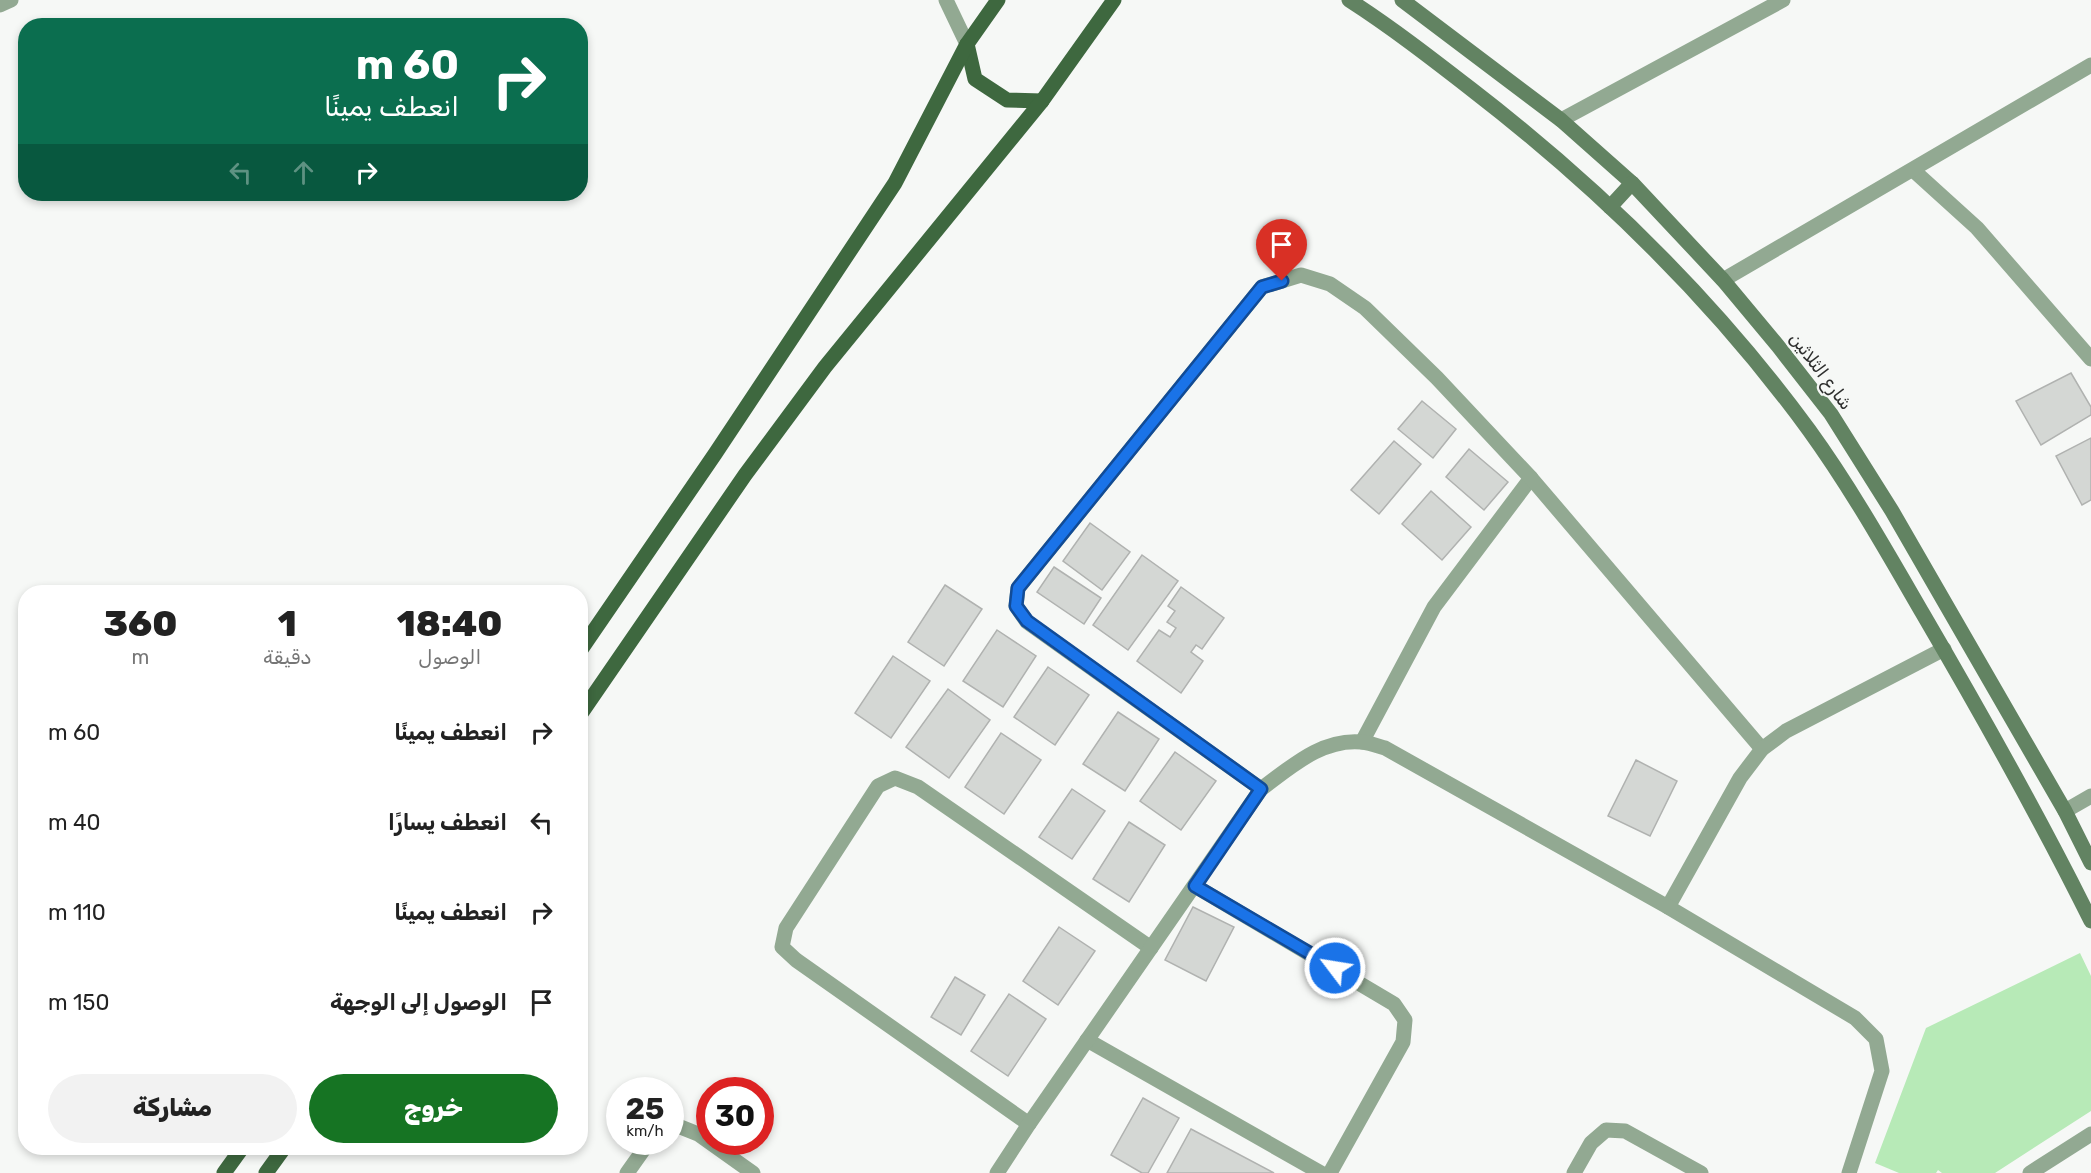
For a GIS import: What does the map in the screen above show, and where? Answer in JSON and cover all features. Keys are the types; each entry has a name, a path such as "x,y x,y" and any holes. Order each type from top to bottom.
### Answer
{"main road":[{"path":"588,639 715,454 895,183 967,44 998,0"},
{"path":"588,703 745,475 825,367 1042,101 1114,0"},
{"path":"1349,0 1433,59 1542,145 1611,207 1700,296 1755,361 1809,431 1872,526 2042,823 2091,921"},
{"name":"شارع الثلاثين","path":"1402,0 1561,120 1632,183 1723,280 1778,346 1831,414 1892,511 2065,811 2091,863"},
{"path":"967,44 975,79 1007,100 1042,101"},
{"path":"1611,207 1632,183"},
{"path":"1872,526 1892,511"},
{"path":"224,1173 237,1155"},
{"path":"266,1173 279,1155"}],"street":[{"path":"0,5 11,0"},
{"path":"946,0 967,44"},
{"path":"1561,120 1783,0"},
{"path":"1723,280 2091,65"},
{"path":"1913,170 1977,228 2091,360"},
{"path":"1261,789 1027,621 1016,606 1018,588 1262,287 1301,275 1330,284 1365,308 1437,378 1531,478 1762,749"},
{"path":"1362,742 1434,607 1531,478"},
{"path":"1668,907 1740,778 1762,749 1786,731 1944,649"},
{"path":"997,1173 1261,789 1309,754 1337,743 1362,742 1385,748 1668,907 1855,1018 1876,1039 1881,1071 1852,1172"},
{"path":"1029,1124 796,960 782,947 786,928 878,786 895,778 918,787 1151,948"},
{"path":"2065,811 2091,796"},
{"path":"1195,886 1394,1004 1405,1020 1403,1042 1330,1173"},
{"path":"1087,1040 1321,1173"},
{"path":"684,1128 698,1134 753,1173"},
{"path":"1574,1173 1591,1143 1606,1130 1625,1131 1701,1173"},
{"path":"2030,1173 2091,1134"},
{"path":"627,1173 640,1155"}],"green space":[{"path":"2080,953 2091,976 2091,1111 1995,1173 1942,1173 1938,1170 1936,1173 1899,1173 1875,1163 1926,1028"}],"building":[{"path":"2071,373 2091,407 2091,415 2041,445 2016,401"},
{"path":"1422,401 1456,429 1433,458 1398,429"},
{"path":"2091,438 2091,500 2082,505 2056,456"},
{"path":"1394,441 1421,464 1379,514 1351,490"},
{"path":"1469,449 1508,482 1484,510 1446,477"},
{"path":"1431,491 1471,527 1442,560 1402,524"},
{"path":"1090,523 1130,552 1102,590 1063,561"},
{"path":"1142,555 1178,581 1128,650 1093,625"},
{"path":"1054,567 1101,598 1084,624 1037,592"},
{"path":"945,585 982,609 944,666 908,642"},
{"path":"1181,587 1224,618 1202,649 1196,645 1191,652 1203,661 1181,693 1137,661 1159,630 1170,637 1176,628 1167,622 1175,611 1168,606"},
{"path":"997,630 1036,656 1003,707 963,681"},
{"path":"893,656 930,681 891,738 855,713"},
{"path":"1048,667 1089,695 1055,745 1014,717"},
{"path":"948,689 990,720 949,778 906,747"},
{"path":"1118,712 1159,739 1125,791 1083,764"},
{"path":"1001,733 1041,760 1004,814 965,787"},
{"path":"1175,752 1216,781 1181,830 1140,801"},
{"path":"1636,760 1677,781 1650,836 1608,816"},
{"path":"1072,789 1105,811 1072,859 1039,837"},
{"path":"1129,822 1165,845 1129,902 1093,879"},
{"path":"1193,907 1234,927 1206,981 1165,960"},
{"path":"1059,927 1095,951 1058,1005 1023,981"},
{"path":"955,977 985,995 961,1035 931,1017"},
{"path":"1009,994 1046,1019 1008,1076 971,1051"},
{"path":"1143,1098 1179,1118 1148,1173 1142,1173 1111,1155"},
{"path":"1191,1129 1274,1173 1167,1173"}],"route":[{"path":"1282,281 1262,287 1018,588 1016,606 1027,621 1261,789 1195,886 1335,968"}]}
